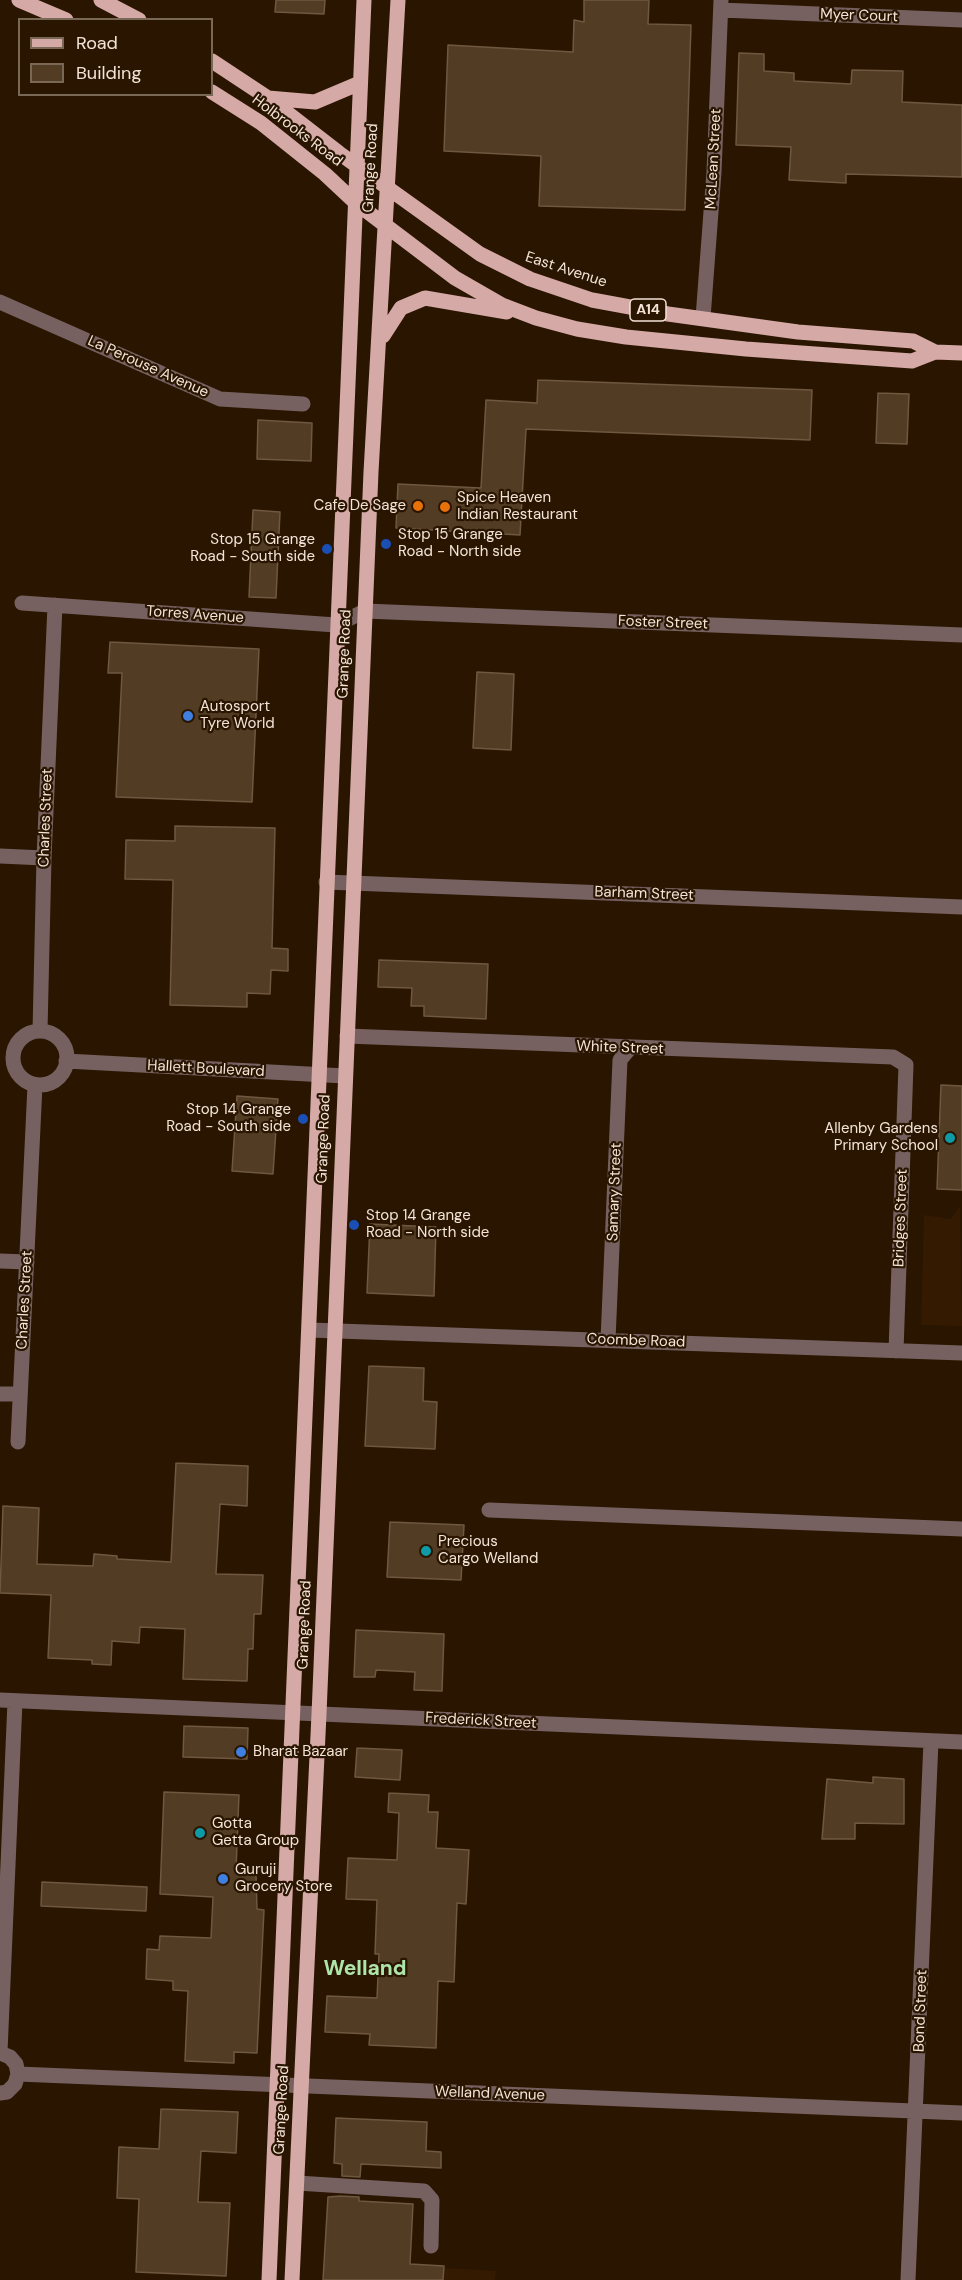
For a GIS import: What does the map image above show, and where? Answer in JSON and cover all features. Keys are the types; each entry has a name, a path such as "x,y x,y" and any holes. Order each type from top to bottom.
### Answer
{"main road":[{"path":"20,0 61,18"},
{"path":"100,0 134,18"},
{"name":"Grange Road","path":"269,2280 321,1075 336,625 364,0"},
{"name":"Grange Road","path":"292,2280 319,1714 365,611 398,0"},
{"name":"Holbrooks Road","path":"213,62 268,98 357,165"},
{"path":"268,98 315,102 360,83"},
{"name":"Holbrooks Road","path":"213,93 261,123 318,167 356,203"},
{"name":"East Avenue","path":"357,165 480,254 530,279 592,300 798,332 913,341 936,352"},
{"name":"East Avenue","path":"356,203 386,218 477,292 528,315 577,329 746,349 912,361 936,352 962,353"},
{"path":"380,344 389,324 401,308 425,298 528,315"}],"street":[{"name":"Myer Court","path":"721,5 962,20"},
{"name":"McLean Street","path":"703,318 714,172 721,5"},
{"name":"La Perouse Avenue","path":"0,302 220,399 303,404"},
{"name":"Torres Avenue","path":"22,603 336,625 365,611"},
{"name":"Charles Street","path":"40,1031 44,858 56,605"},
{"name":"Foster Street","path":"365,611 962,635"},
{"path":"0,856 44,858"},
{"name":"Barham Street","path":"326,882 962,907"},
{"path":"40,1031 60,1040 65,1049 66,1061 63,1071 56,1080 47,1084 35,1085 18,1075 7,1054 21,1039 40,1031"},
{"name":"White Street","path":"347,1036 893,1057"},
{"name":"Samary Street","path":"608,1340 620,1060 630,1048"},
{"name":"Bridges Street","path":"893,1057 906,1065 896,1351"},
{"name":"Hallett Boulevard","path":"66,1061 345,1076"},
{"name":"Charles Street","path":"18,1442 35,1085"},
{"path":"0,1261 27,1262"},
{"name":"Coombe Road","path":"310,1330 962,1353"},
{"path":"0,1394 20,1394"},
{"path":"489,1510 962,1529"},
{"path":"0,2093 7,2092 15,2084 18,2074 16,2064 10,2057 0,2053 7,1701"},
{"name":"Frederick Street","path":"7,1701 962,1742"},
{"name":"Bond Street","path":"908,2280 931,1741"},
{"name":"Welland Avenue","path":"18,2074 962,2113"},
{"path":"297,2183 424,2191 432,2200 431,2246"}],"shaded area":[{"path":"960,1206 962,1326 921,1325 924,1215 951,1219"},
{"path":"324,2261 496,2271 495,2280 323,2280"}],"building":[{"path":"276,0 325,0 324,14 275,12"},
{"path":"584,0 649,0 648,24 691,25 685,210 539,206 541,156 444,151 448,45 573,52 574,20 584,22"},
{"path":"739,53 764,54 764,71 794,73 794,81 851,84 852,70 903,71 902,102 962,105 962,177 846,174 846,183 789,180 791,147 736,145"},
{"path":"538,380 812,390 810,440 526,429 520,535 396,528 398,484 481,488 486,400 537,403"},
{"path":"878,393 909,394 907,444 876,443"},
{"path":"258,420 312,423 311,461 257,459"},
{"path":"253,510 280,512 276,598 249,597"},
{"path":"110,642 259,649 252,802 116,797 122,673 108,673"},
{"path":"477,672 514,674 511,750 473,748"},
{"path":"175,826 275,828 272,948 288,949 288,971 271,970 270,994 247,993 247,1007 170,1005 173,880 125,879 126,840 175,841"},
{"path":"379,960 488,964 486,1019 424,1016 424,1006 411,1006 412,988 378,987"},
{"name":"Allenby Gardens Primary School","path":"941,1085 962,1086 962,1190 937,1189"},
{"path":"237,1096 278,1099 273,1174 232,1171"},
{"path":"370,1224 436,1227 434,1296 367,1293"},
{"path":"369,1366 424,1368 423,1401 437,1402 435,1449 365,1446"},
{"path":"176,1463 248,1466 247,1506 220,1504 216,1574 263,1575 261,1614 254,1614 253,1649 248,1649 247,1681 183,1679 185,1629 140,1627 139,1643 112,1641 111,1665 92,1664 92,1660 48,1658 51,1595 0,1593 3,1506 39,1508 37,1564 93,1566 94,1554 117,1556 117,1559 171,1562"},
{"name":"Precious Cargo Welland","path":"390,1522 464,1525 461,1580 387,1577"},
{"path":"356,1630 444,1634 442,1691 414,1690 415,1672 376,1670 375,1677 354,1677"},
{"path":"184,1726 248,1728 247,1759 183,1757"},
{"path":"357,1748 402,1750 400,1780 355,1777"},
{"path":"873,1777 904,1779 904,1824 855,1823 855,1839 822,1839 827,1779 873,1783"},
{"path":"164,1792 239,1795 236,1870 252,1871 256,1875 257,1909 264,1910 257,2053 234,2052 234,2063 185,2061 188,1991 173,1990 173,1981 146,1979 147,1949 159,1950 160,1936 211,1938 213,1897 160,1894"},
{"path":"389,1793 429,1795 428,1812 438,1812 436,1848 469,1850 466,1904 457,1903 454,1982 438,1981 436,2048 369,2045 370,2034 325,2032 327,1996 377,1998 379,1954 375,1954 377,1900 346,1899 348,1858 397,1860 399,1813 388,1812"},
{"path":"42,1882 147,1887 146,1911 41,1906"},
{"path":"161,2109 238,2112 236,2153 201,2151 198,2202 230,2203 226,2276 136,2272 139,2199 117,2198 119,2147 159,2149"},
{"path":"336,2118 427,2122 426,2151 441,2152 441,2168 361,2164 360,2177 342,2176 342,2164 334,2163"},
{"path":"328,2197 359,2197 359,2201 413,2204 410,2264 444,2266 443,2280 323,2280"}],"place":[{"name":"Cafe De Sage","path":"418,506"},
{"name":"Spice Heaven Indian Restaurant","path":"445,507"},
{"name":"Stop 15 Grange Road - North side","path":"386,544"},
{"name":"Stop 15 Grange Road - South side","path":"327,549"},
{"name":"Autosport Tyre World","path":"188,716"},
{"name":"Stop 14 Grange Road - South side","path":"303,1119"},
{"name":"Allenby Gardens Primary School","path":"950,1138"},
{"name":"Stop 14 Grange Road - North side","path":"354,1225"},
{"name":"Precious Cargo Welland","path":"426,1551"},
{"name":"Bharat Bazaar","path":"241,1752"},
{"name":"Gotta Getta Group","path":"200,1833"},
{"name":"Guruji Grocery Store","path":"223,1879"}],"district":[{"name":"Welland","path":"365,1969"}]}
